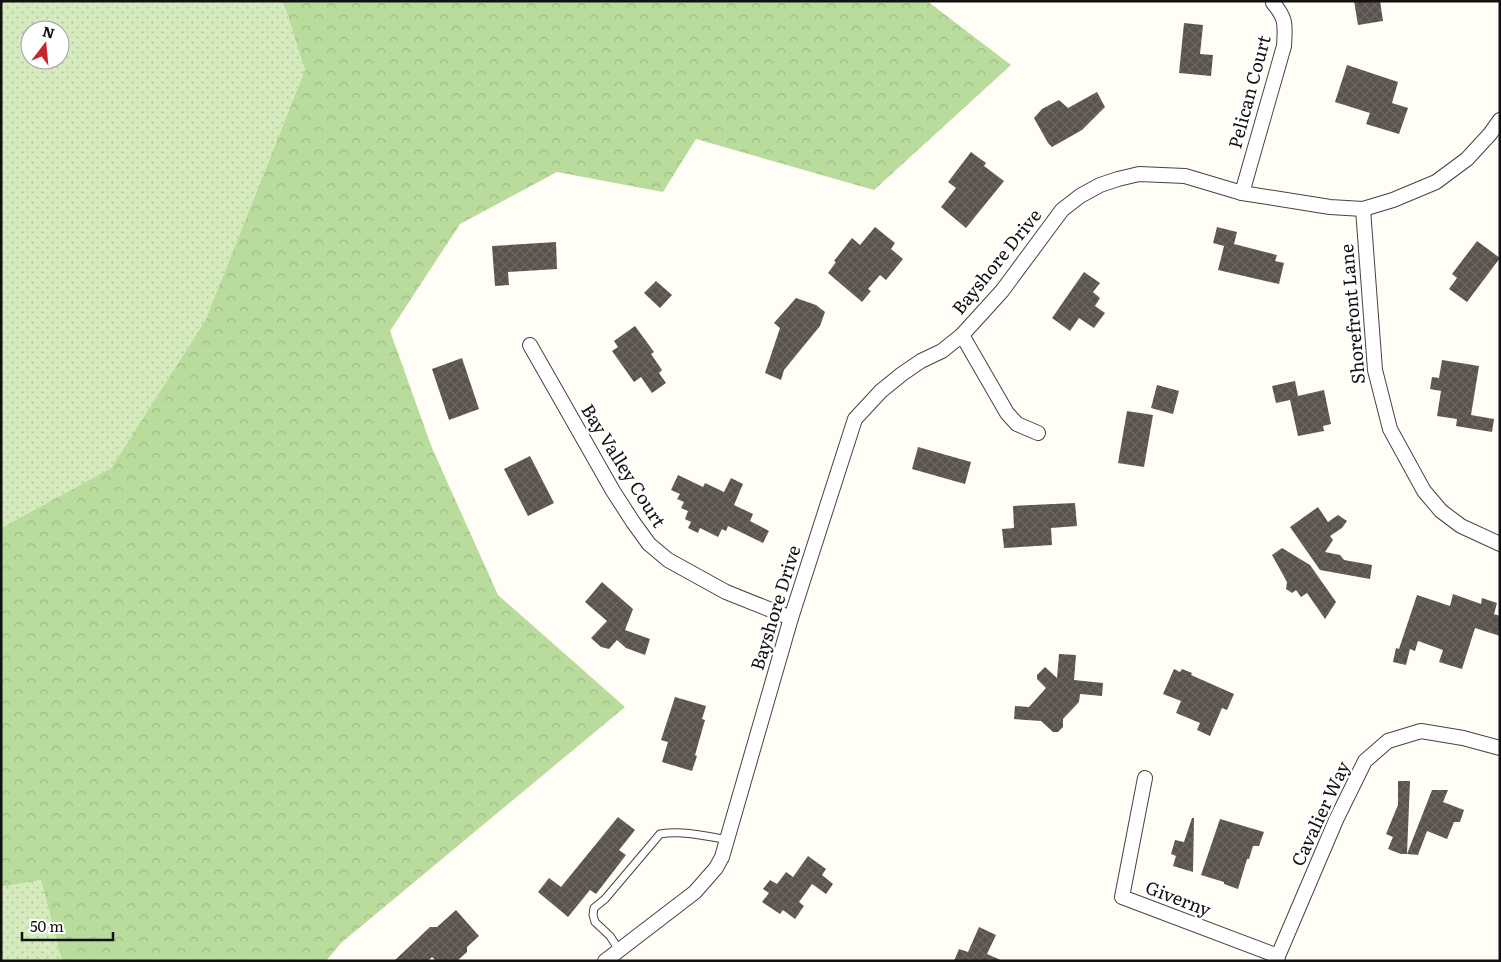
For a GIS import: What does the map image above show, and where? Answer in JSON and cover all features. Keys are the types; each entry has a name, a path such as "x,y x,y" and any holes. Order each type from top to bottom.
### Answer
{"street":[{"name":"Pelican Court","path":"1242,193 1284,46 1283,14 1273,3"},
{"name":"Bayshore Drive","path":"605,961 695,892 716,868 722,857 791,618 855,420 881,391 902,374 942,350 962,335 1002,291 1062,210 1080,196 1100,185 1139,174 1185,176 1242,193 1330,207 1362,209 1392,200 1436,182 1467,160 1500,120"},
{"name":"Shorefront Lane","path":"1362,209 1375,370 1390,429 1424,492 1441,511 1461,526 1500,544"},
{"path":"962,335 1007,413 1017,424 1038,433"},
{"name":"Bay Valley Court","path":"530,346 613,491 632,522 649,544 668,560 726,592 791,618"},
{"name":"Cavalier Way","path":"1278,958 1336,820 1365,762 1388,741 1421,731 1463,738 1500,748"},
{"name":"Giverny","path":"1145,778 1122,897 1278,958"}],"lane":[{"path":"619,950 610,936 595,922 594,908 605,899 660,834 702,834 728,840"}],"green space":[{"path":"1,1 283,1 305,70 205,321 111,468 1,528"},
{"path":"283,1 927,1 1011,65 874,190 696,139 663,192 557,172 460,224 390,331 432,448 498,595 625,707 341,943 326,961 62,961 41,880 1,887 1,528 111,468 205,321 305,70"},
{"path":"41,880 62,961 1,961 1,887"}],"building":[{"path":"1354,1 1380,1 1383,21 1358,25"},
{"path":"1184,23 1203,25 1200,54 1213,55 1211,76 1179,73"},
{"path":"1347,65 1398,82 1392,103 1408,108 1399,134 1366,124 1370,113 1335,102"},
{"path":"1097,92 1105,107 1082,130 1052,147 1034,118 1042,109 1059,100 1068,108"},
{"path":"971,152 986,163 984,166 1004,181 966,228 941,207 956,188 948,182"},
{"path":"875,227 895,243 891,249 903,259 886,280 880,275 868,289 871,291 862,302 828,273 836,262 834,261 852,238 860,245"},
{"path":"1217,227 1237,232 1234,244 1277,255 1275,261 1284,263 1279,284 1218,270 1224,246 1213,243"},
{"path":"1477,241 1500,258 1467,302 1449,289 1457,278 1452,274"},
{"path":"556,242 557,269 508,272 509,285 495,286 492,246"},
{"path":"1084,272 1100,283 1093,292 1100,298 1095,306 1105,313 1094,328 1079,318 1070,331 1052,318"},
{"path":"656,281 672,295 660,308 644,293"},
{"path":"796,298 816,305 825,312 820,326 784,370 781,380 765,373 780,328 774,323"},
{"path":"635,326 654,352 651,354 662,370 659,373 666,383 652,393 641,377 634,382 612,351 618,347 614,341"},
{"path":"462,358 479,409 449,420 432,369"},
{"path":"1442,360 1479,366 1471,415 1494,419 1492,432 1456,426 1457,419 1437,416 1441,391 1430,389 1432,377 1439,378"},
{"path":"1295,381 1298,396 1324,390 1331,424 1323,426 1324,431 1298,436 1290,400 1276,403 1272,386"},
{"path":"1157,385 1179,391 1173,414 1151,408"},
{"path":"1127,411 1153,415 1144,467 1118,463"},
{"path":"918,447 971,462 965,484 912,469"},
{"path":"530,456 554,503 528,516 504,469"},
{"path":"678,475 703,487 705,483 724,492 731,478 743,484 734,505 753,514 750,521 769,531 763,543 728,526 726,531 722,529 718,537 700,528 698,533 688,528 691,522 685,519 688,511 681,508 684,502 677,499 680,494 671,490"},
{"path":"1075,503 1077,526 1051,528 1052,545 1004,548 1002,529 1014,528 1013,506"},
{"path":"1318,507 1328,522 1338,515 1347,521 1342,528 1330,536 1333,540 1325,552 1340,555 1344,560 1372,565 1370,579 1320,570 1290,527"},
{"path":"1282,548 1310,565 1336,602 1325,619 1307,593 1301,597 1296,590 1292,593 1286,589 1287,582 1272,555"},
{"path":"602,582 633,609 625,630 650,639 645,655 626,648 617,640 609,649 601,647 591,638 607,621 585,602"},
{"path":"1453,594 1481,604 1482,598 1497,603 1494,614 1500,616 1500,636 1475,628 1462,669 1439,662 1443,650 1418,641 1415,651 1410,649 1406,665 1393,662 1396,648 1399,649 1417,595 1450,606"},
{"path":"1059,654 1076,655 1074,680 1103,683 1102,696 1080,694 1079,702 1063,719 1063,727 1058,732 1053,732 1041,721 1014,719 1015,706 1029,707 1046,688 1037,679 1037,675 1045,667 1057,678"},
{"path":"1174,669 1180,672 1182,669 1192,673 1191,675 1234,694 1227,710 1222,708 1210,736 1197,730 1200,723 1176,713 1181,701 1163,694"},
{"path":"675,697 706,706 702,719 705,720 692,771 662,762 668,742 661,740"},
{"path":"1398,781 1410,781 1407,854 1401,854 1388,849 1393,837 1386,834 1398,805"},
{"path":"1432,790 1448,790 1443,802 1464,810 1460,822 1454,822 1447,839 1427,831 1418,855 1407,854"},
{"path":"618,817 635,830 619,850 626,855 596,894 590,890 568,917 538,892 549,878 561,887"},
{"path":"1192,818 1194,818 1193,872 1173,866 1176,856 1171,854 1175,840 1184,842"},
{"path":"1220,819 1264,832 1259,846 1253,846 1249,859 1247,859 1238,889 1224,884 1224,882 1201,875"},
{"path":"808,856 826,869 822,875 833,884 826,894 812,884 799,902 804,906 795,919 783,910 780,914 762,902 769,893 763,889 770,880 777,884 786,872 793,877"},
{"path":"456,910 479,936 467,947 467,952 457,961 436,961 432,957 428,961 394,961 430,927 437,927"},
{"path":"979,927 996,935 987,954 1003,961 954,961 959,949 968,952"}]}
